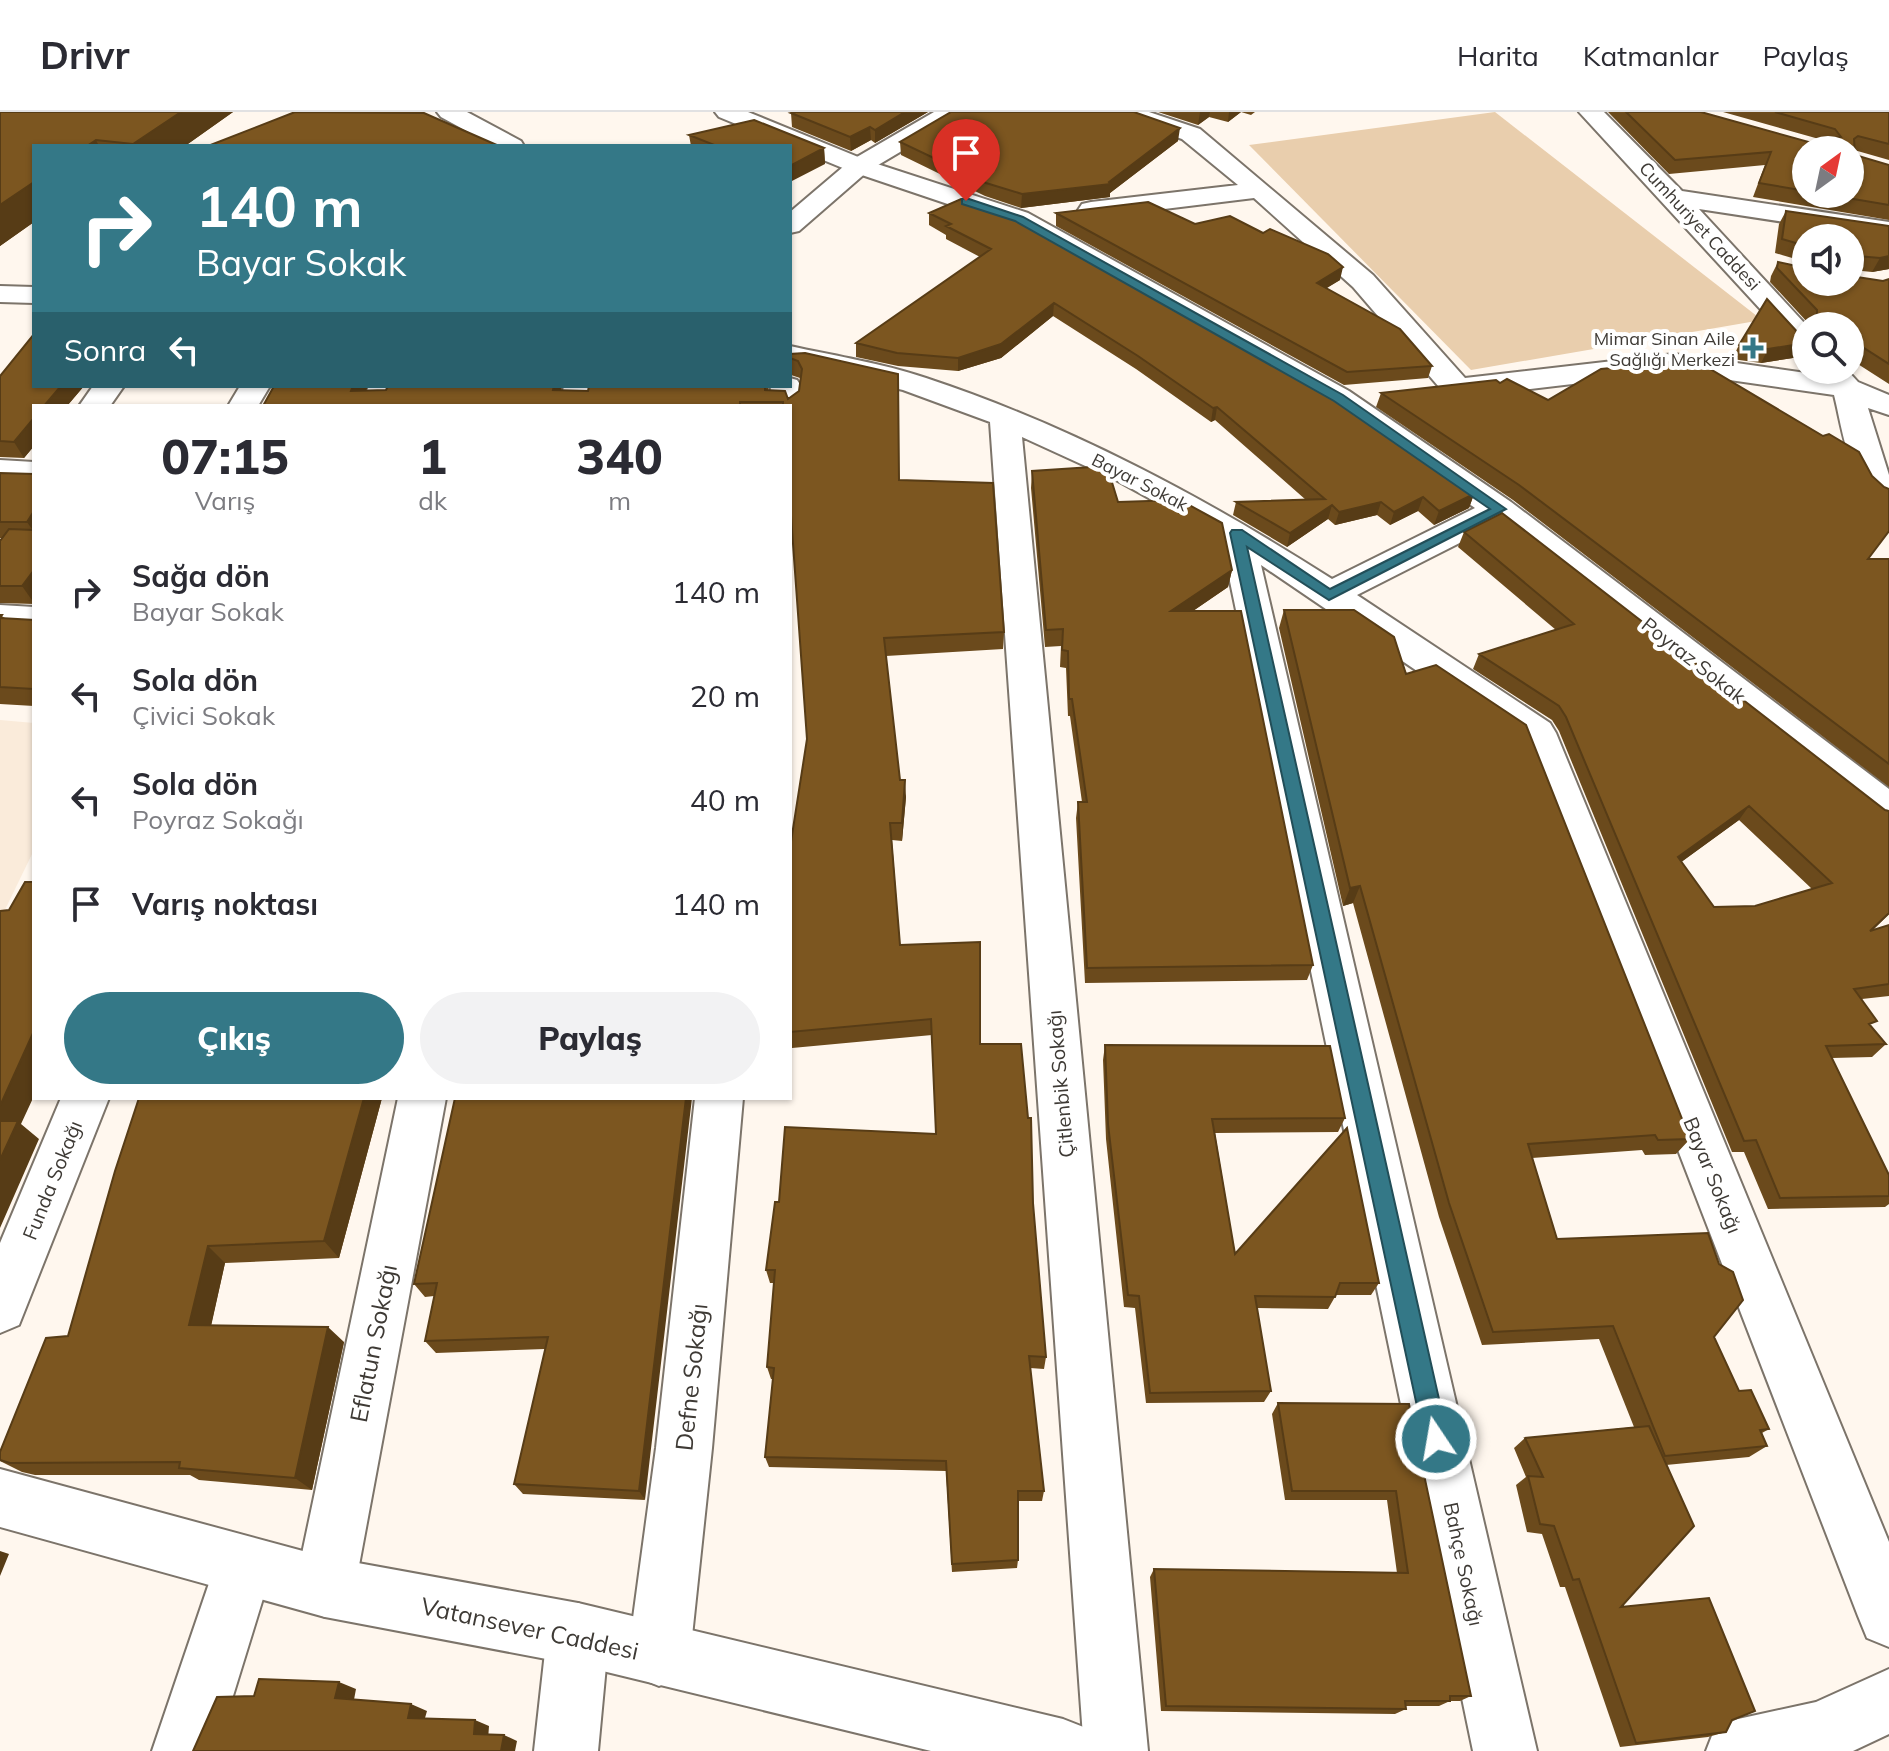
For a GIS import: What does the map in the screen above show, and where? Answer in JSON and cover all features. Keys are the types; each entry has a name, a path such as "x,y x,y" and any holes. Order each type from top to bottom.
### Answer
{"street":[{"path":"449,112 508,144"},
{"path":"727,112 859,166 1019,219 1260,190"},
{"path":"792,223 859,166 951,112"},
{"path":"1126,112 1191,134 1260,190 1363,281 1442,390 1674,363 1792,374"},
{"name":"Cumhuriyet Caddesi","path":"1591,112 1792,326"},
{"path":"1674,197 1889,230"},
{"name":"Poyraz Sokak","path":"1019,219 1338,398 1499,509 1889,811"},
{"path":"1732,259 1777,265"},
{"path":"0,294 32,295"},
{"name":"Bayar Sokak","path":"792,355 912,383 1005,417 1128,473 1237,533 1536,733"},
{"path":"1841,384 1873,477 1889,495"},
{"path":"1849,384 1888,404"},
{"path":"1338,398 1383,394"},
{"name":"Çitlenbik Sokağı","path":"1005,417 1116,1751"},
{"path":"0,470 32,472"},
{"path":"1329,595 1499,509"},
{"name":"Bahçe Sokağı","path":"1237,533 1505,1751"},
{"path":"0,617 32,619"},
{"name":"Bayar Sokağı","path":"1536,733 1889,1616"},
{"name":"Funda Sokağı","path":"0,1307 84,1100"},
{"name":"Eflatun Sokağı","path":"325,1587 422,1100"},
{"name":"Defne Sokağı","path":"659,1655 684,1448 719,1100"},
{"name":"Vatansever Caddesi","path":"0,1498 325,1587 578,1634 966,1739 1063,1751"},
{"path":"184,1751 243,1566"},
{"path":"566,1751 578,1634"},
{"path":"1738,1751 1821,1733 1889,1701"}],"shaded area":[{"path":"1495,112 1762,320 1471,370 1249,145"},
{"path":"0,720 32,723 32,854 0,920"}],"building":[{"path":"0,112 181,112 133,144 96,140 90,144 32,144 32,183 0,205"},
{"path":"295,112 424,113 494,144 213,144"},
{"path":"905,112 875,130 870,127 850,137 791,113"},
{"path":"951,112 1134,112 1180,128 1109,182 1111,184 1022,194 986,183 900,142"},
{"path":"1626,112 1701,112 1792,137 1792,189 1759,183 1771,152 1675,160"},
{"path":"1775,112 1889,112 1889,144 1864,136 1840,136 1835,129"},
{"path":"754,120 824,148 792,165 792,144 712,144 689,135"},
{"path":"1864,158 1889,165 1889,205 1864,201"},
{"path":"961,199 1009,215 1329,394 1474,494 1439,511 1423,497 1394,512 1381,502 1339,512 1332,505 1290,533 1236,502 1325,499 1217,407 1213,408 1054,303 1001,344 958,358 897,353 856,343 991,249 946,226 951,224 929,213"},
{"path":"1148,202 1195,224 1230,216 1263,233 1270,229 1328,254 1343,267 1317,283 1400,329 1432,366 1347,372 1056,213"},
{"path":"1786,211 1889,226 1889,256 1864,257 1864,224 1792,224 1792,242 1782,239"},
{"path":"1778,262 1792,265 1792,284 1777,268"},
{"path":"1864,278 1889,279 1889,364 1864,348 1864,312 1817,310 1804,296 1864,296"},
{"path":"1767,299 1792,326 1792,345 1768,349 1739,345"},
{"path":"32,336 32,388 59,388 46,404 32,404 32,420 14,442 0,441 0,376"},
{"path":"805,353 898,374 899,480 993,483 1004,632 884,638 900,780 905,780 902,823 890,823 900,945 980,942 980,1044 1021,1044 1028,1118 1031,1118 1033,1203 1046,1357 1029,1356 1044,1491 1018,1491 1018,1560 952,1564 946,1461 765,1457 774,1368 767,1367 775,1270 766,1270 775,1202 779,1202 785,1127 936,1134 931,1019 792,1032 792,835 807,739 792,530 792,404 264,404 273,388 352,388 351,391 387,388 554,388 588,391 589,388 765,388 785,391 788,399 799,391 802,369 798,361 792,359 792,354"},
{"path":"1681,361 1700,363 1823,436 1829,434 1859,452 1872,476 1889,489 1889,531 1868,559 1889,559 1889,764 1519,485 1381,393 1496,380 1500,383 1507,379 1548,400 1601,369"},
{"path":"1107,466 1118,502 1180,500 1222,523 1232,570 1171,611 1241,611 1313,965 1087,968 1078,802 1087,802 1072,699 1069,699 1068,651 1062,650 1063,629 1046,630 1032,471"},
{"path":"0,473 32,474 32,514 27,522 0,522"},
{"path":"1502,513 1889,811 1889,913 1870,931 1889,925 1889,984 1854,989 1877,1021 1869,1024 1886,1044 1826,1046 1889,1175 1889,1196 1780,1198 1756,1140 1744,1141 1566,717 1559,706 1479,654 1574,624 1464,532","holes":["1749,806 1832,883 1755,906 1714,907 1678,857"]},
{"path":"9,529 32,530 32,573 22,586 0,586 0,541"},
{"path":"1284,610 1354,610 1394,637 1406,674 1436,665 1526,725 1690,1139 1658,1140 1655,1135 1528,1144 1557,1239 1708,1233 1719,1264 1733,1272 1743,1300 1714,1337 1739,1391 1751,1390 1769,1429 1760,1430 1767,1446 1665,1456 1613,1326 1493,1332 1449,1203 1360,886 1350,888"},
{"path":"0,618 32,620 32,689 0,687"},
{"path":"25,882 32,882 32,1035 0,1106 0,911 9,910"},
{"path":"1105,1045 1330,1046 1345,1118 1212,1119 1235,1254 1347,1128 1379,1283 1340,1283 1335,1297 1255,1296 1271,1391 1150,1393 1139,1296 1128,1295 1108,1124"},
{"path":"138,1100 363,1100 324,1241 208,1246 189,1325 328,1327 295,1478 179,1468 180,1462 10,1463 0,1460 0,1452 46,1338 68,1336"},
{"path":"455,1100 686,1100 639,1491 514,1484 548,1337 425,1341 437,1283 414,1284"},
{"path":"0,1121 18,1121 0,1160"},
{"path":"1278,1403 1409,1404 1471,1696 1450,1696 1450,1701 1405,1701 1406,1709 1166,1706 1154,1569 1408,1573 1396,1491 1292,1491"},
{"path":"1649,1426 1694,1526 1621,1607 1709,1598 1755,1711 1732,1720 1726,1732 1636,1743 1579,1579 1573,1580 1554,1526 1540,1524 1528,1476 1543,1477 1525,1438"},
{"path":"259,1679 339,1682 335,1698 411,1704 408,1718 475,1720 474,1734 504,1735 501,1751 193,1751 217,1697 254,1696"}],"place":[{"name":"Mimar Sinan Aile Sağlığı Merkezi","path":"1753,348"}],"route":[{"path":"966,201 1019,219 1338,398 1499,509 1329,595 1237,533 1436,1439"}]}
